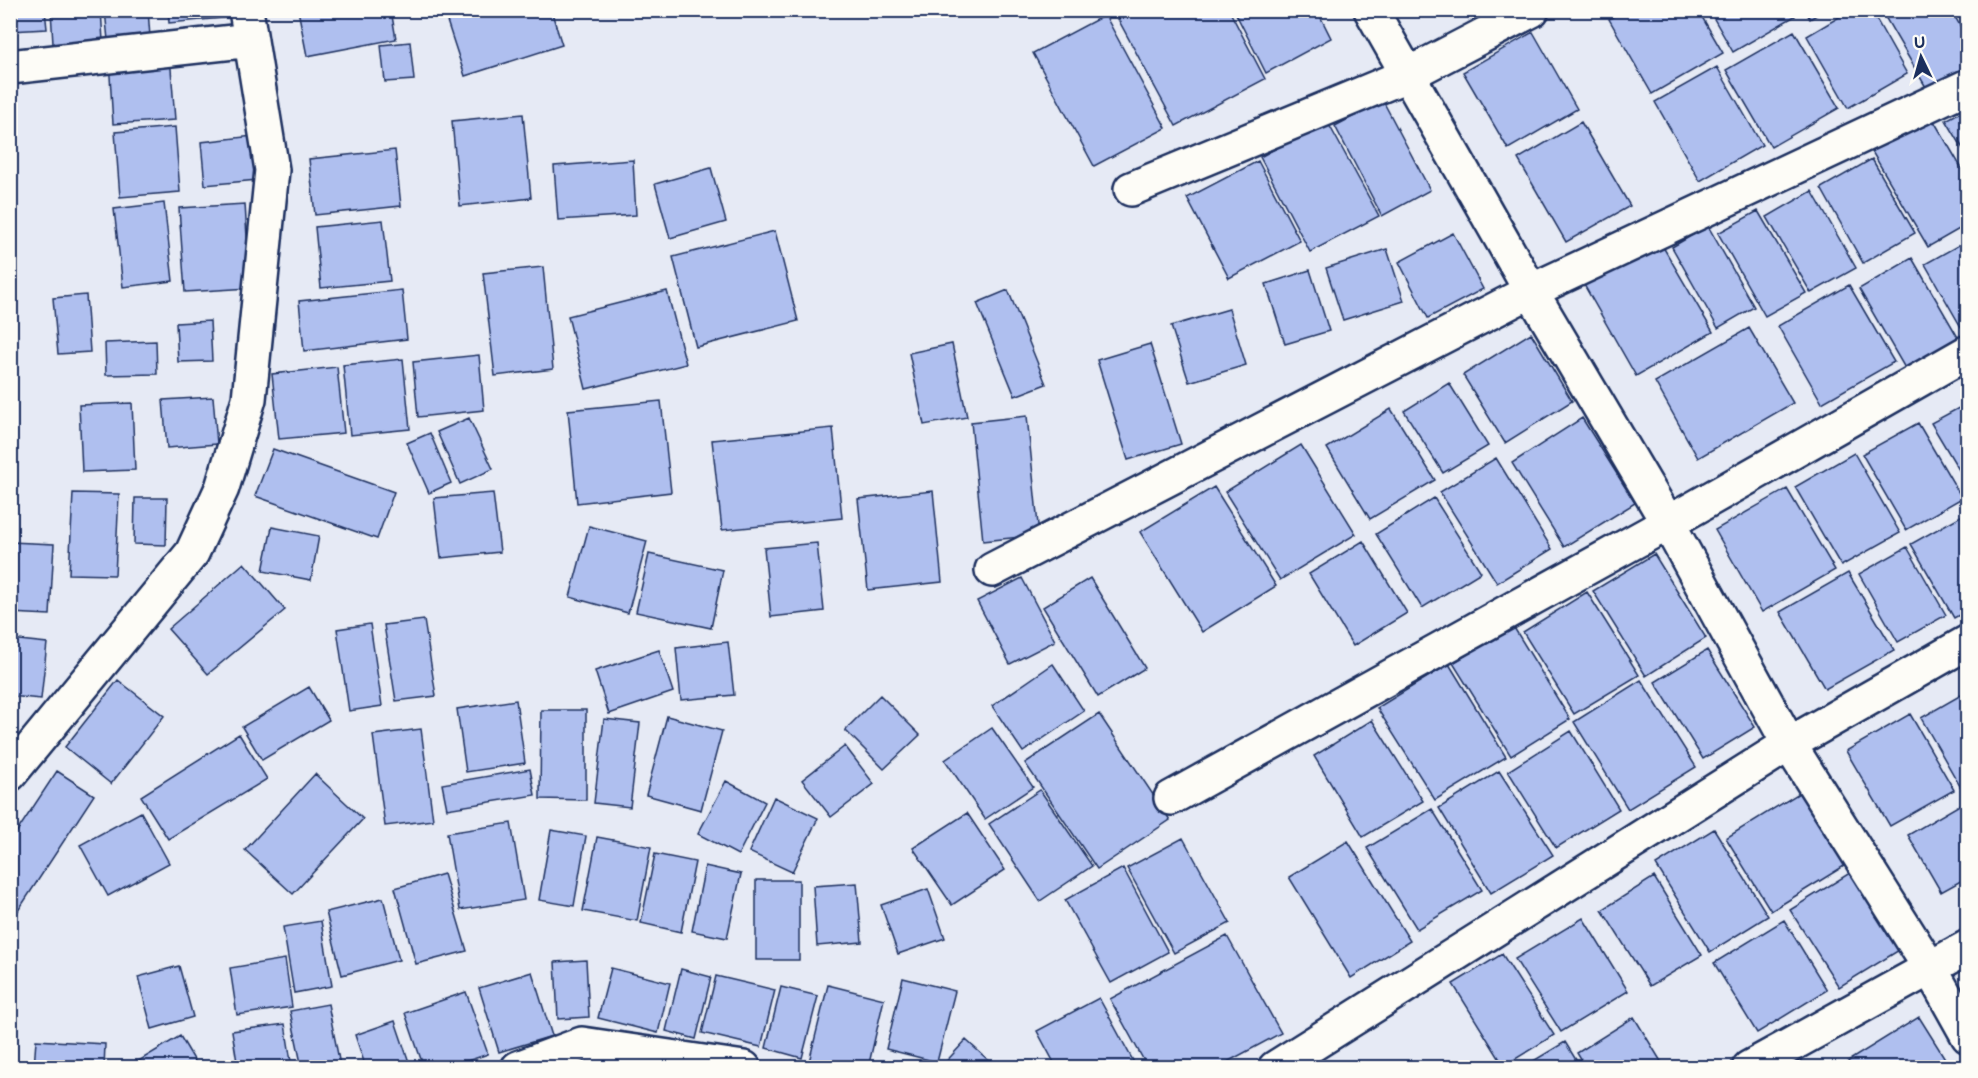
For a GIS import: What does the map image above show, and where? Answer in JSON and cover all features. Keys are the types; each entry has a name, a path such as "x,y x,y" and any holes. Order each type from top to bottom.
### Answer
{"street":[{"path":"1371,10 1531,291 1668,523 1789,744 1930,968 1968,1036"},
{"path":"1131,189 1407,75 1532,10"},
{"path":"10,67 249,25 272,170 249,399 222,488 192,553 10,774"},
{"path":"992,570 1531,291 1968,86"},
{"path":"1171,798 1668,523 1968,352"},
{"path":"1275,1068 1789,744 1968,642"},
{"path":"1749,1068 1968,947"},
{"path":"518,1068 582,1044 744,1068"}],"building":[{"path":"10,10 45,10 47,29 10,31"},
{"path":"51,10 101,10 103,41 53,44"},
{"path":"105,10 148,10 150,37 108,40"},
{"path":"168,10 232,10 233,17 169,23"},
{"path":"298,10 391,10 396,39 307,56"},
{"path":"470,10 551,10 562,45 465,76 446,18"},
{"path":"1134,10 1229,10 1265,79 1176,126 1118,19"},
{"path":"1234,10 1317,10 1331,38 1266,73"},
{"path":"1624,10 1698,10 1723,53 1652,94 1609,19"},
{"path":"1709,10 1791,10 1795,16 1733,52"},
{"path":"1805,10 1825,10 1810,19"},
{"path":"1851,10 1871,10 1907,74 1848,108 1807,36"},
{"path":"1881,10 1951,10 1968,39 1968,66 1927,89"},
{"path":"1959,10 1968,10 1968,25"},
{"path":"1105,15 1166,128 1094,166 1033,53"},
{"path":"1794,31 1839,108 1771,147 1726,70"},
{"path":"1533,32 1577,109 1508,149 1463,72"},
{"path":"410,42 414,80 385,82 381,45"},
{"path":"170,56 175,120 113,124 109,60"},
{"path":"1717,67 1762,145 1700,181 1655,102"},
{"path":"1383,101 1430,190 1382,216 1335,126"},
{"path":"1968,108 1968,157 1946,120"},
{"path":"523,114 531,198 460,206 452,121"},
{"path":"1931,116 1968,179 1968,224 1928,247 1871,150"},
{"path":"1327,121 1379,216 1310,252 1260,157"},
{"path":"1581,122 1630,206 1566,242 1518,159"},
{"path":"175,127 180,192 120,197 115,132"},
{"path":"253,136 257,180 205,185 201,142"},
{"path":"395,150 401,206 315,215 309,159"},
{"path":"1872,159 1915,233 1863,263 1821,188"},
{"path":"633,160 636,215 558,220 554,166"},
{"path":"1258,161 1300,241 1229,278 1187,198"},
{"path":"711,168 726,222 670,238 655,184"},
{"path":"1812,191 1856,268 1811,293 1767,217"},
{"path":"164,203 173,281 123,287 114,209"},
{"path":"245,204 250,288 185,292 179,208"},
{"path":"1758,211 1806,293 1765,316 1718,233"},
{"path":"383,220 390,281 321,288 315,227"},
{"path":"1708,226 1754,307 1718,328 1672,247"},
{"path":"775,231 798,321 696,347 673,257"},
{"path":"1453,233 1483,289 1428,318 1399,262"},
{"path":"1659,240 1713,332 1636,376 1583,283"},
{"path":"1968,240 1968,323 1961,327 1925,264"},
{"path":"1387,249 1404,301 1343,320 1326,268"},
{"path":"1912,258 1959,339 1906,370 1859,289"},
{"path":"543,267 553,369 495,376 483,273"},
{"path":"1310,270 1329,331 1285,344 1266,284"},
{"path":"1849,285 1894,362 1822,403 1778,326"},
{"path":"402,290 407,339 304,351 299,301"},
{"path":"1008,290 1046,384 1015,396 977,303"},
{"path":"667,291 686,364 586,389 568,316"},
{"path":"86,295 90,352 58,354 53,298"},
{"path":"1229,309 1246,365 1189,382 1171,326"},
{"path":"210,321 212,361 178,362 176,323"},
{"path":"1749,328 1793,403 1698,458 1655,382"},
{"path":"1531,333 1572,401 1505,443 1463,375"},
{"path":"156,341 157,374 106,375 105,343"},
{"path":"952,344 967,417 924,425 909,353"},
{"path":"1150,344 1181,444 1128,460 1097,360"},
{"path":"479,355 484,410 418,417 413,362"},
{"path":"403,359 410,429 350,435 343,365"},
{"path":"337,367 344,433 279,439 272,374"},
{"path":"1449,383 1488,446 1443,473 1404,411"},
{"path":"213,397 217,444 167,448 163,400"},
{"path":"661,401 671,492 577,503 568,410"},
{"path":"132,403 135,470 82,472 79,405"},
{"path":"1968,403 1968,485 1931,423"},
{"path":"1391,409 1435,480 1370,519 1327,448"},
{"path":"1027,416 1039,535 983,541 971,422"},
{"path":"469,418 493,469 460,484 437,432"},
{"path":"1582,418 1635,503 1564,547 1512,463"},
{"path":"1918,423 1962,498 1906,530 1862,454"},
{"path":"833,428 842,518 722,530 712,440"},
{"path":"430,433 451,483 429,493 407,443"},
{"path":"1301,445 1356,534 1280,580 1225,492"},
{"path":"273,449 394,492 377,539 255,496"},
{"path":"1854,453 1900,533 1841,566 1795,487"},
{"path":"1496,458 1552,549 1497,583 1440,492"},
{"path":"1214,487 1276,586 1202,632 1140,532"},
{"path":"1787,489 1835,570 1762,612 1715,530"},
{"path":"933,491 942,582 868,590 858,499"},
{"path":"73,493 119,494 115,575 69,574"},
{"path":"493,493 500,552 441,558 434,498"},
{"path":"135,498 167,498 166,545 134,544"},
{"path":"1434,498 1481,572 1422,608 1376,534"},
{"path":"1968,512 1968,610 1954,618 1911,544"},
{"path":"589,526 647,541 628,613 570,597"},
{"path":"272,527 319,536 311,580 263,571"},
{"path":"1363,541 1407,613 1353,646 1309,574"},
{"path":"10,542 54,544 50,615 10,613"},
{"path":"817,543 824,611 771,617 764,548"},
{"path":"1907,547 1946,615 1898,642 1859,574"},
{"path":"649,554 723,570 711,628 636,612"},
{"path":"1654,554 1706,638 1646,676 1593,591"},
{"path":"244,563 285,610 208,674 168,629"},
{"path":"1848,573 1894,650 1825,689 1780,612"},
{"path":"1022,578 1055,641 1010,664 977,601"},
{"path":"1090,578 1145,668 1098,697 1043,607"},
{"path":"1587,592 1639,675 1574,714 1523,632"},
{"path":"424,620 436,696 396,701 384,625"},
{"path":"370,624 382,706 349,711 337,629"},
{"path":"1513,626 1570,719 1511,756 1453,663"},
{"path":"10,639 47,643 41,699 10,696"},
{"path":"728,642 734,695 681,700 676,648"},
{"path":"659,650 673,692 609,714 595,671"},
{"path":"1707,650 1755,727 1703,759 1655,682"},
{"path":"1053,664 1084,711 1023,752 992,706"},
{"path":"1449,664 1506,757 1435,800 1377,708"},
{"path":"118,680 164,716 111,784 65,747"},
{"path":"1641,680 1696,767 1628,809 1574,722"},
{"path":"309,687 329,720 262,760 242,727"},
{"path":"1968,691 1968,782 1960,786 1921,718"},
{"path":"880,695 920,735 884,769 845,730"},
{"path":"516,700 525,763 466,772 457,709"},
{"path":"541,710 586,710 586,800 540,799"},
{"path":"1099,714 1170,820 1097,869 1025,763"},
{"path":"1910,714 1954,790 1890,826 1846,751"},
{"path":"667,716 722,731 701,810 646,795"},
{"path":"604,719 640,723 630,807 594,803"},
{"path":"1372,720 1423,801 1363,837 1314,756"},
{"path":"992,728 1033,787 985,819 945,760"},
{"path":"421,729 433,820 385,826 373,735"},
{"path":"1571,731 1619,809 1556,848 1508,771"},
{"path":"239,734 267,779 168,839 141,796"},
{"path":"845,746 874,784 831,817 802,780"},
{"path":"530,769 535,795 447,809 442,784"},
{"path":"57,771 94,795 10,923 10,842"},
{"path":"1499,771 1553,855 1491,893 1439,808"},
{"path":"315,774 363,819 293,894 245,850"},
{"path":"726,781 765,802 738,855 698,834"},
{"path":"1040,790 1092,866 1040,901 989,824"},
{"path":"1804,790 1849,863 1771,911 1726,838"},
{"path":"774,797 818,818 792,872 749,852"},
{"path":"1968,800 1968,877 1941,892 1908,835"},
{"path":"1432,809 1482,890 1417,929 1367,848"},
{"path":"141,812 169,863 108,896 80,845"},
{"path":"967,813 1005,870 952,905 913,848"},
{"path":"511,823 524,900 460,910 447,833"},
{"path":"1714,829 1768,916 1710,952 1656,865"},
{"path":"551,830 586,836 574,906 539,900"},
{"path":"597,837 651,847 637,921 583,911"},
{"path":"1183,838 1230,923 1174,953 1127,868"},
{"path":"1348,841 1410,941 1351,978 1289,877"},
{"path":"655,854 695,862 681,932 641,923"},
{"path":"705,866 741,874 727,938 692,931"},
{"path":"1123,868 1168,952 1111,983 1065,900"},
{"path":"1853,871 1901,949 1839,987 1790,910"},
{"path":"444,874 467,951 416,964 395,888"},
{"path":"1654,877 1702,955 1650,986 1602,910"},
{"path":"756,880 799,880 799,960 756,960"},
{"path":"857,883 862,942 817,946 813,886"},
{"path":"928,889 945,938 898,954 881,905"},
{"path":"383,898 399,960 342,975 326,912"},
{"path":"1583,918 1628,991 1561,1032 1515,959"},
{"path":"1784,920 1827,990 1757,1033 1714,963"},
{"path":"321,921 332,986 294,993 283,927"},
{"path":"1227,936 1281,1033 1216,1068 1148,1068 1110,999"},
{"path":"1502,954 1554,1035 1504,1066 1453,984"},
{"path":"285,959 292,1007 237,1015 230,968"},
{"path":"586,960 589,1017 558,1019 555,962"},
{"path":"179,966 193,1017 152,1029 138,977"},
{"path":"611,968 670,983 658,1033 598,1018"},
{"path":"681,969 711,977 696,1039 666,1031"},
{"path":"532,972 552,1036 499,1052 479,988"},
{"path":"716,976 775,990 761,1047 702,1033"},
{"path":"903,978 955,991 937,1062 886,1049"},
{"path":"828,985 884,999 868,1068 808,1066"},
{"path":"781,987 818,996 802,1058 766,1048"},
{"path":"466,992 488,1054 447,1068 424,1068 405,1013"},
{"path":"1099,998 1137,1068 1057,1068 1037,1031"},
{"path":"328,1004 340,1065 302,1068 290,1011"},
{"path":"1634,1017 1665,1068 1586,1068 1577,1053"},
{"path":"1919,1017 1951,1068 1852,1068 1848,1061"},
{"path":"395,1021 411,1068 366,1068 355,1035"},
{"path":"285,1024 292,1068 238,1068 232,1031"},
{"path":"180,1036 199,1068 127,1068"},
{"path":"36,1040 105,1044 104,1068 34,1068"},
{"path":"966,1040 997,1068 940,1068"},
{"path":"1565,1042 1581,1068 1526,1068 1525,1066"}]}
